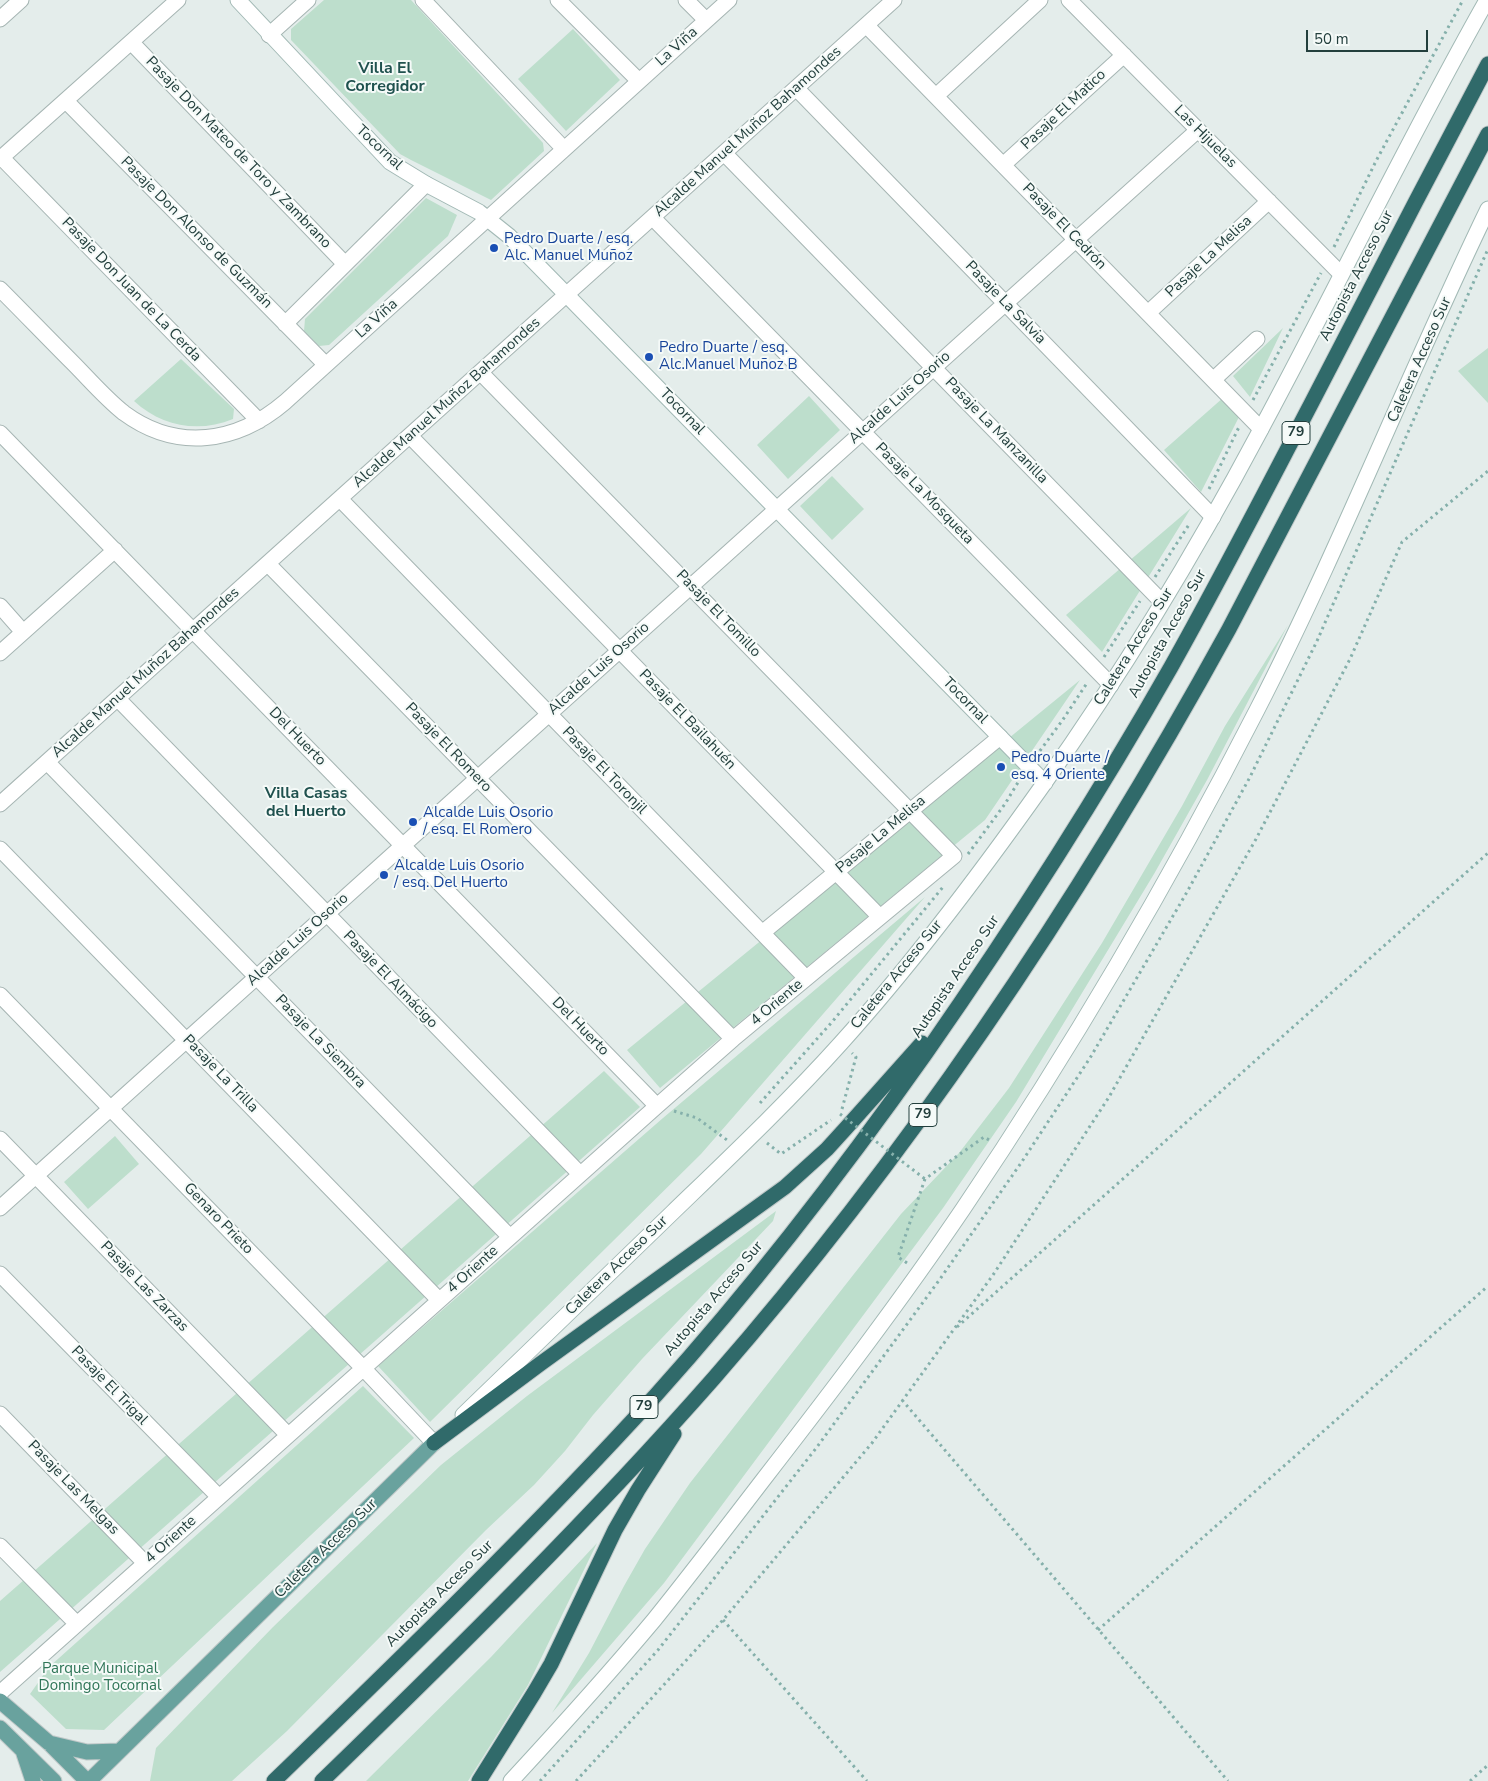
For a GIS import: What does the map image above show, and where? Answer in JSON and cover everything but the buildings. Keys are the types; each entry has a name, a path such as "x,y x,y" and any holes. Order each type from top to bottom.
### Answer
{"highway":[{"name":"Autopista Acceso Sur","path":"274,1781 509,1550 655,1395 793,1232 879,1118 967,994 1072,832 1176,658 1246,529 1488,64"},
{"name":"79","path":"322,1781 535,1572 610,1493 716,1375 813,1258 911,1132 1013,986 1150,770 1225,637 1488,134"},
{"path":"434,1444 540,1364 785,1187 847,1127 967,994"},
{"path":"479,1781 551,1664 599,1560 638,1490 663,1450 716,1375"}],"main road":[{"name":"Caletera Acceso Sur","path":"88,1781 434,1444"},
{"path":"0,1701 49,1743 88,1781"},
{"path":"0,1728 54,1781"},
{"path":"49,1743 87,1752 119,1751"},
{"path":"23,1751 33,1781"}],"street":[{"path":"0,19 21,0"},
{"path":"1,159 178,0"},
{"name":"Tocornal","path":"238,0 382,154 398,168 488,218 509,236 1045,783"},
{"path":"269,35 308,0"},
{"path":"423,0 564,149"},
{"path":"558,0 639,81"},
{"path":"686,0 706,20"},
{"name":"La Viña","path":"0,289 113,404 138,422 164,433 190,438 219,436 233,432 259,421 279,407 729,0"},
{"name":"Alcalde Manuel Muñoz Bahamondes","path":"0,804 894,0"},
{"path":"936,96 1040,0"},
{"name":"Las Hijuelas","path":"1069,0 1341,274"},
{"name":"Caletera Acceso Sur","path":"434,1444 738,1149 804,1082 880,998 983,867 1045,783 1111,685 1213,517 1261,430 1426,109 1487,0"},
{"name":"Pasaje El Cedrón","path":"866,25 1261,430"},
{"name":"Pasaje Don Mateo de Toro y Zambrano","path":"131,42 345,264"},
{"name":"Pasaje El Matico","path":"1003,166 1124,55"},
{"name":"Pasaje La Salvia","path":"796,88 1213,517"},
{"name":"Pasaje Don Alonso de Guzmán","path":"66,101 326,365"},
{"name":"Alcalde Luis Osorio","path":"0,1208 1198,130"},
{"name":"Pasaje La Manzanilla","path":"724,153 1162,602"},
{"name":"Pasaje Don Juan de La Cerda","path":"1,159 259,421"},
{"path":"285,324 426,184"},
{"name":"Pasaje La Melisa","path":"1148,313 1269,202"},
{"name":"Caletera Acceso Sur","path":"511,1781 563,1725 657,1616 796,1437 920,1271 993,1164 1056,1066 1156,898 1260,705 1326,568 1488,209"},
{"name":"Pasaje La Mosqueta","path":"652,218 1111,685"},
{"path":"1213,380 1257,339"},
{"name":"Pasaje El Tomillo","path":"481,372 954,856"},
{"name":"Del Huerto","path":"0,433 656,1106"},
{"name":"Pasaje El Bailahuén","path":"410,436 880,917"},
{"name":"Pasaje El Toronjil","path":"340,499 806,978"},
{"path":"0,653 115,550"},
{"name":"Pasaje El Romero","path":"268,564 733,1039"},
{"path":"0,606 23,632"},
{"name":"Pasaje El Almácigo","path":"118,699 580,1174"},
{"name":"Pasaje La Melisa","path":"762,933 1000,736"},
{"name":"Pasaje La Siembra","path":"47,762 510,1236"},
{"name":"Pasaje La Trilla","path":"0,849 439,1300"},
{"name":"4 Oriente","path":"0,1693 656,1106 733,1039 954,856"},
{"name":"Genaro Prieto","path":"0,995 363,1368 434,1444"},
{"name":"Pasaje Las Zarzas","path":"0,1139 288,1435"},
{"name":"Pasaje El Trigal","path":"0,1274 219,1497"},
{"name":"Pasaje Las Melgas","path":"0,1414 145,1563"},
{"path":"0,1546 76,1624"}],"path":[{"path":"576,1781 723,1620 872,1443 993,1275 1109,1097 1260,830 1350,659 1402,542 1488,471"},
{"path":"952,1332 1488,853"},
{"path":"781,1154 840,1114 856,1057"},
{"path":"656,1106 698,1118 738,1149"},
{"path":"840,1114 925,1180"},
{"path":"900,1252 925,1180 979,1141"},
{"path":"1098,1630 1488,1286"},
{"path":"902,1400 1228,1781"},
{"path":"723,1620 867,1781"},
{"path":"1470,1781 1488,1765"}],"green space":[{"path":"324,0 411,0 543,143 544,151 491,200 400,154 291,40 291,29"},
{"path":"573,29 620,80 566,131 518,79"},
{"path":"426,198 457,215 448,236 329,345 319,346 304,331 305,319"},
{"path":"1283,328 1250,397 1233,376"},
{"path":"1488,348 1488,403 1458,371"},
{"path":"181,359 234,409 233,419 207,426 181,425 156,417 134,401"},
{"path":"809,396 840,430 788,479 757,445"},
{"path":"1224,397 1240,415 1201,492 1164,450"},
{"path":"832,476 864,509 832,540 800,506"},
{"path":"1191,508 1102,652 1066,615"},
{"path":"1288,625 1207,780 1154,874 1016,1102 943,1208 664,1583 552,1713 589,1653 645,1549 690,1483 901,1214 959,1153 1009,1088 1102,943 1182,806 1225,726"},
{"path":"1080,680 985,820 660,1088 627,1050"},
{"path":"925,897 701,1154 430,1422 378,1366 663,1118"},
{"path":"604,1071 640,1107 0,1672 0,1601"},
{"path":"115,1136 139,1164 88,1209 64,1182"},
{"path":"776,1211 773,1221 642,1359 534,1485 486,1530 287,1731 232,1781 150,1781 156,1748 273,1627 441,1465 527,1396"},
{"name":"Parque Municipal Domingo Tocornal","path":"363,1386 414,1438 104,1730 66,1729 30,1694 49,1667"},
{"path":"597,1543 528,1685 468,1781 366,1781 491,1657"}],"place":[{"name":"Pedro Duarte / esq. Alc. Manuel Muñoz","path":"494,248"},
{"name":"Pedro Duarte / esq. Alc.Manuel Muñoz B","path":"649,357"},
{"name":"Pedro Duarte / esq. 4 Oriente","path":"1001,767"},
{"name":"Alcalde Luis Osorio / esq. El Romero","path":"413,822"},
{"name":"Alcalde Luis Osorio / esq. Del Huerto","path":"384,875"}],"district":[{"name":"Villa El Corregidor","path":"385,78"},
{"name":"Villa Casas del Huerto","path":"306,803"}]}
